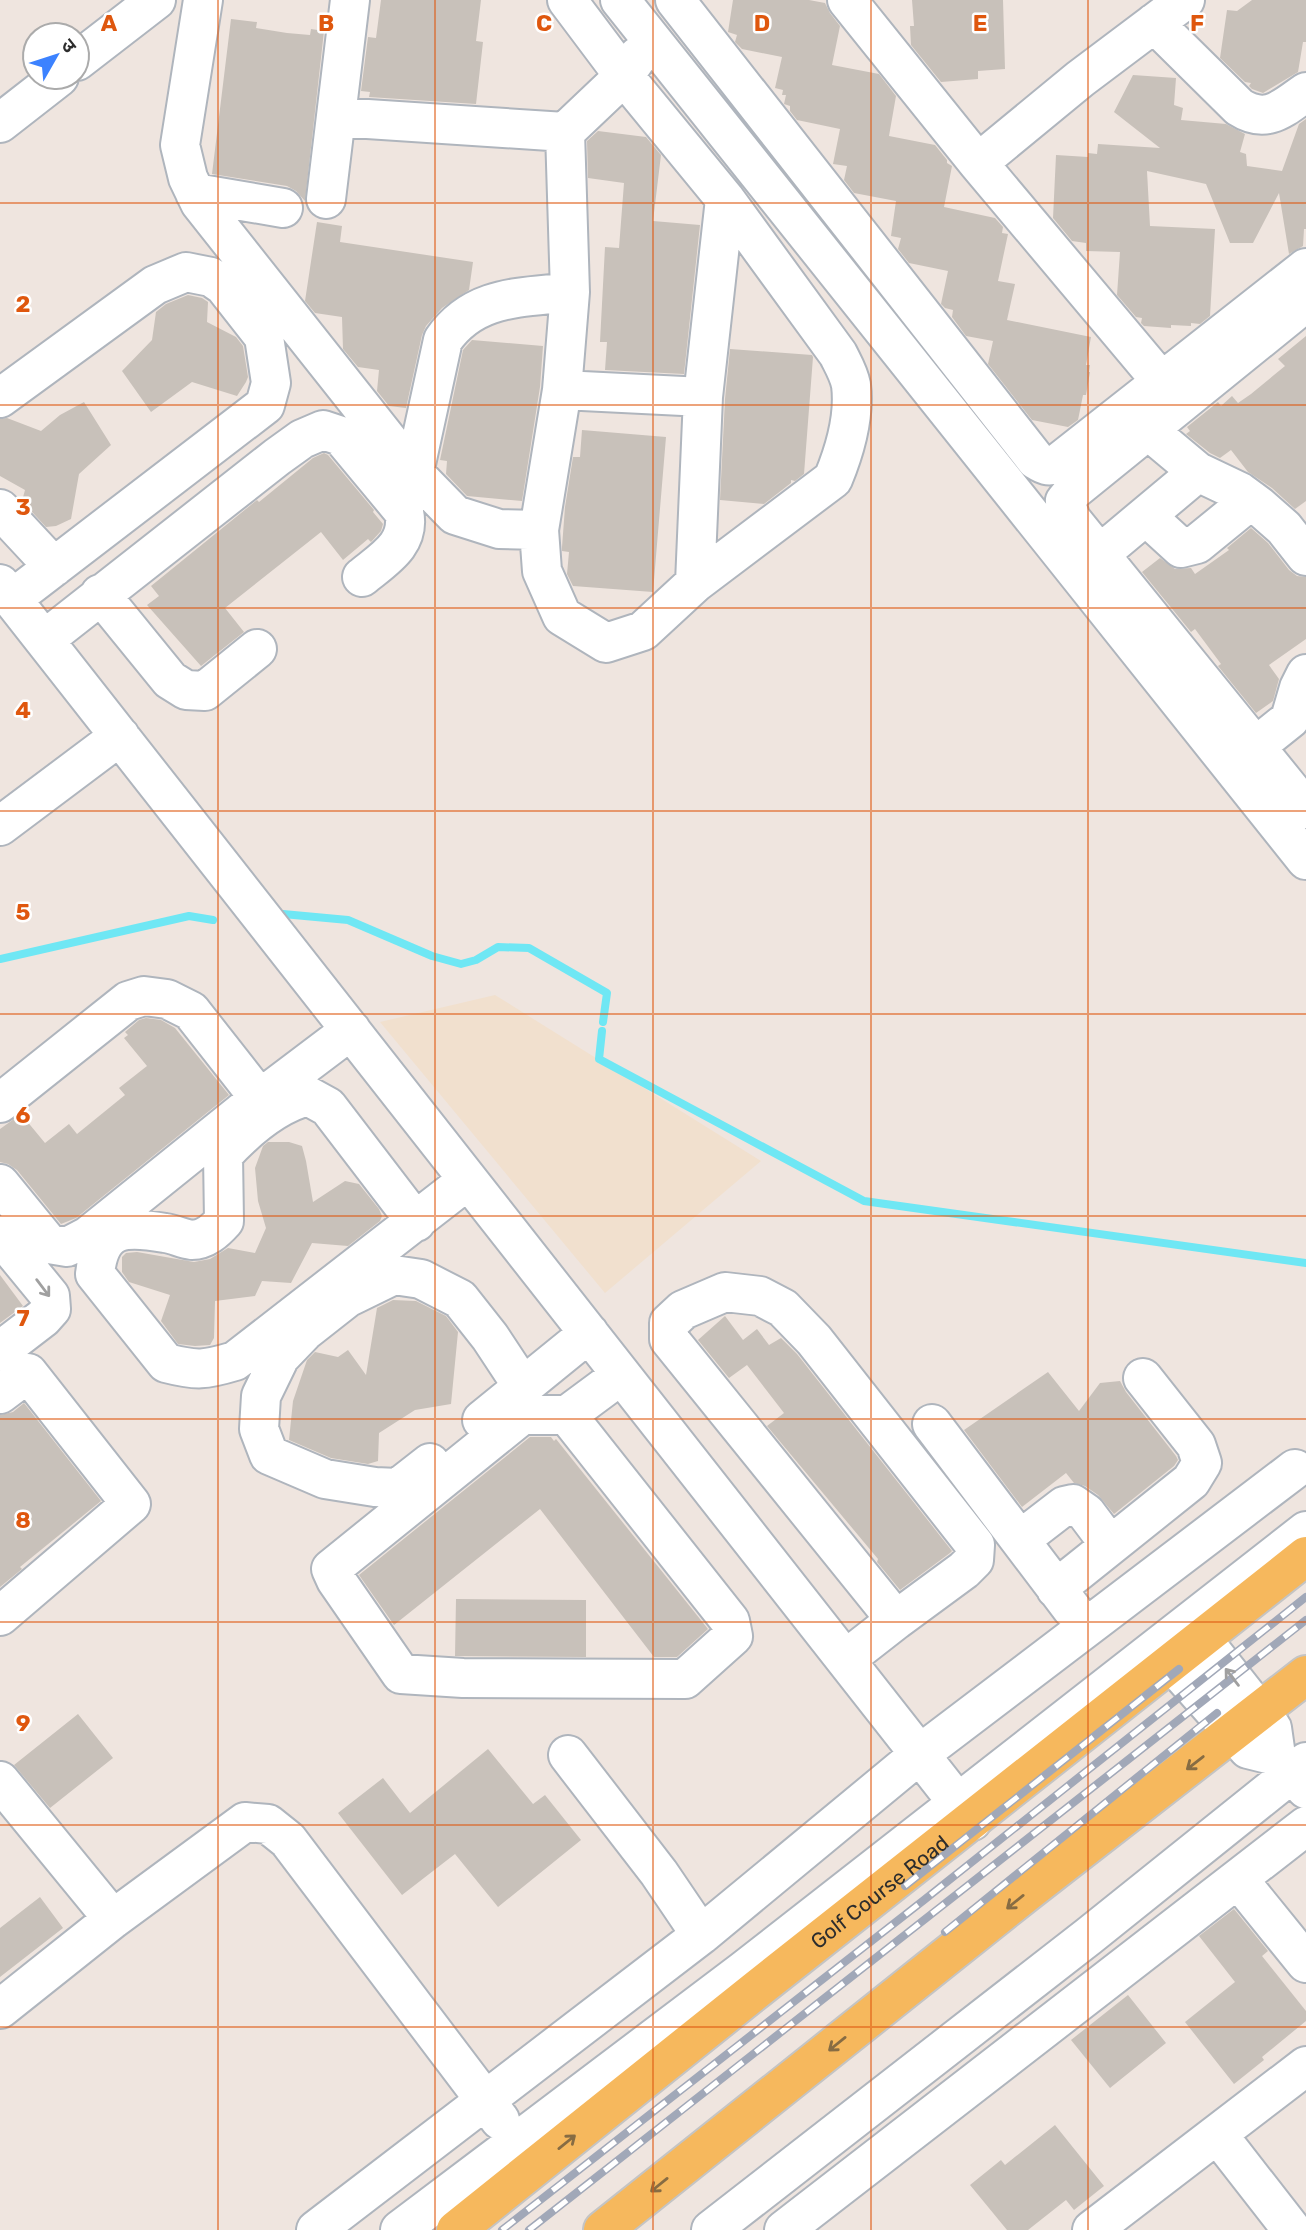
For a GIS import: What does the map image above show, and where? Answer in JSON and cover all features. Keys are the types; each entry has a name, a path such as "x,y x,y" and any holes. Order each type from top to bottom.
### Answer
{"main road":[{"name":"Golf Course Road","path":"456,2230 527,2154 755,1990 965,1812 1171,1661 1306,1556"},
{"path":"603,2230 1027,1892 1306,1675"}],"street":[{"path":"91,50 156,0"},
{"path":"203,0 180,145 188,178 195,193 217,225 414,473 455,515 499,529 539,530"},
{"path":"326,198 350,0"},
{"path":"565,132 570,292 562,390 539,530 542,571 562,616 606,643 643,631 695,583 833,479 844,453 850,416 851,385 838,354 725,199 624,76 567,0"},
{"path":"620,0 1306,860"},
{"path":"675,0 1036,460 1049,467 1057,464 1163,382 1306,268"},
{"path":"847,0 978,163 1163,382"},
{"path":"978,163 1080,79 1185,0"},
{"path":"1154,23 1239,107 1248,112 1262,116 1273,114 1306,92"},
{"path":"337,117 565,132 624,76 636,58 660,50"},
{"path":"0,123 41,91"},
{"path":"195,193 283,208"},
{"path":"695,583 703,397 725,199"},
{"path":"0,398 155,285 186,272 211,277 224,286 264,337 271,383 265,405 54,567 6,592 965,1812 1306,1531"},
{"path":"414,473 443,340 453,326 472,311 495,301 570,292"},
{"path":"1306,302 1065,500 1071,519 1306,808"},
{"path":"562,390 703,397"},
{"path":"44,640 277,457 302,439 323,430 341,436 404,512 407,525 396,550 362,577"},
{"path":"1149,431 1198,472 1240,492 1299,531"},
{"path":"1100,554 1198,472"},
{"path":"1146,516 1181,548 1197,544 1251,500"},
{"path":"0,509 54,567"},
{"path":"100,594 170,680 186,690 205,691 257,649"},
{"path":"1255,747 1290,719 1302,678 1306,674"},
{"path":"0,826 120,736"},
{"path":"0,1103 128,1001 144,996 167,999 191,1011 260,1098"},
{"path":"0,1184 49,1244 67,1247 88,1236 260,1098 351,1030"},
{"path":"416,1222 328,1107 307,1096 292,1100 244,1133 223,1155 224,1222 213,1233 193,1240 166,1233 129,1229 110,1235 97,1254 96,1274 166,1363 206,1370 235,1361 416,1222 468,1180"},
{"path":"0,1236 50,1296 51,1309 0,1351"},
{"path":"523,1387 490,1337 460,1299 421,1279 394,1275 347,1298 305,1331 280,1357 261,1396 259,1429 269,1455 325,1479 398,1488 523,1387 589,1333"},
{"path":"846,1660 964,1570 974,1560 975,1545 814,1340 783,1308 760,1296 725,1292 683,1310 669,1322 669,1339 896,1620"},
{"path":"0,1394 28,1373 131,1504 0,1616"},
{"path":"567,1415 730,1621 733,1636 685,1679 463,1678 401,1674 331,1569 522,1415 567,1415 621,1375"},
{"path":"1056,1589 1191,1481 1202,1462 1196,1445 1143,1378"},
{"path":"932,1424 1086,1628"},
{"path":"316,2230 701,1935 920,1754 1295,1469"},
{"path":"1020,1540 1064,1506 1073,1504 1086,1513 1110,1545"},
{"path":"0,1637 143,1524"},
{"path":"1201,1638 1247,1722"},
{"path":"711,2230 1089,1936 1295,1770 1272,1728 1247,1722 1171,1661"},
{"path":"568,1755 659,1873 701,1935"},
{"path":"0,1781 113,1919"},
{"path":"0,2009 113,1919 244,1822 268,1824 288,1840 527,2154 400,2230"},
{"path":"784,2230 1306,1826"},
{"path":"1238,1879 1306,1963"},
{"path":"1092,2230 1306,2066"},
{"path":"1218,2135 1292,2230"}],"shaded area":[{"path":"495,995 761,1161 605,1293 380,1022"}],"building":[{"path":"381,0 481,0 476,41 483,42 476,104 369,97 370,92 361,91 368,37 376,38"},
{"path":"733,0 809,0 825,3 840,26 832,65 879,74 896,96 889,136 935,145 952,166 944,207 995,218 1003,227 1002,233 1008,234 998,281 1015,284 1007,320 1091,337 1086,365 1090,365 1090,372 1078,420 1068,427 1032,420 988,364 993,341 966,336 952,317 953,310 941,304 948,271 909,263 898,249 901,238 891,236 896,201 854,193 844,180 847,166 833,164 840,129 797,120 790,111 790,106 784,104 786,95 782,95 783,90 775,88 782,57 742,49 735,42 737,35 728,32"},
{"path":"912,0 1003,0 1005,69 978,71 978,79 941,82 911,45 910,26 914,26"},
{"path":"1252,0 1306,0 1306,42 1303,42 1298,72 1263,93 1252,89 1249,86 1251,83 1245,82 1220,58 1227,10 1237,11"},
{"path":"231,19 257,22 256,28 287,33 310,35 311,29 324,31 305,201 287,186 212,174"},
{"path":"1133,75 1176,78 1174,105 1183,108 1181,120 1226,124 1245,134 1240,152 1246,154 1247,166 1282,171 1299,124 1306,119 1306,229 1303,246 1289,254 1279,193 1253,243 1230,243 1206,184 1147,171 1150,226 1215,229 1210,316 1200,324 1171,325 1171,328 1144,326 1141,323 1142,318 1136,317 1117,295 1120,252 1086,251 1086,243 1072,241 1053,218 1056,155 1088,157 1088,153 1097,154 1098,144 1160,148 1114,112"},
{"path":"598,131 646,137 661,155 653,221 700,225 684,374 605,370 607,342 600,342 605,247 619,248 624,183 588,178 587,141"},
{"path":"317,222 342,226 340,242 473,262 469,290 442,308 426,326 406,408 389,406 377,391 379,370 358,367 343,349 342,317 315,313 305,301"},
{"path":"188,295 208,302 207,322 236,337 243,346 248,377 237,396 192,382 151,412 122,371 152,340 156,312 166,304"},
{"path":"1306,336 1306,501 1295,509 1272,488 1248,472 1231,450 1220,458 1186,434 1190,431 1187,427 1218,402 1221,406 1232,396 1238,403 1251,394 1285,366 1278,359"},
{"path":"472,340 543,346 540,387 522,501 467,496 446,474 447,461 440,460 463,350"},
{"path":"730,349 813,357 804,474 795,481 791,480 791,483 764,504 720,500"},
{"path":"84,402 111,445 79,474 71,519 46,527 22,501 25,490 0,476 0,419 7,418 41,431 60,415"},
{"path":"582,430 666,437 653,592 573,586 567,574 569,552 562,551 565,507 573,457 580,457"},
{"path":"324,453 374,510 383,524 381,531 371,542 368,539 343,560 321,532 225,608 244,632 201,666 147,605 159,596 151,586 257,500 259,502 313,458"},
{"path":"1251,528 1268,543 1289,570 1297,576 1306,577 1306,639 1269,665 1279,679 1273,701 1256,713 1218,666 1221,664 1195,629 1191,632 1142,572 1160,558 1175,569 1191,568 1195,574 1229,550 1227,548"},
{"path":"139,1020 161,1020 175,1028 229,1095 76,1218 61,1224 17,1170 0,1162 0,1129 21,1114 45,1143 69,1124 77,1134 125,1095 119,1088 147,1066 124,1038 128,1035 125,1032"},
{"path":"268,1142 289,1142 302,1146 313,1202 345,1181 359,1184 379,1209 382,1216 380,1221 348,1246 312,1243 291,1283 262,1281 255,1296 215,1301 214,1338 210,1345 178,1344 161,1321 170,1295 129,1282 122,1272 122,1257 126,1253 137,1252 194,1262 210,1259 228,1248 255,1253 266,1228 258,1201 255,1168 263,1146"},
{"path":"0,1275 23,1306 0,1323"},
{"path":"393,1300 416,1301 446,1316 458,1332 451,1404 415,1410 379,1433 378,1461 368,1464 331,1458 289,1440 293,1401 307,1360 315,1352 338,1357 348,1350 366,1375 377,1308"},
{"path":"725,1316 743,1340 757,1329 769,1345 781,1338 797,1354 952,1551 950,1553 900,1590 877,1562 878,1559 767,1426 784,1413 747,1365 729,1378 698,1340"},
{"path":"1048,1372 1079,1411 1100,1383 1120,1381 1176,1456 1178,1460 1174,1466 1114,1514 1098,1495 1085,1486 1074,1483 1066,1473 1022,1507 964,1430"},
{"path":"24,1403 101,1501 20,1567 22,1569 0,1587 0,1415 13,1412"},
{"path":"530,1437 551,1437 554,1441 556,1439 708,1629 677,1657 654,1657 540,1509 394,1625 359,1575"},
{"path":"456,1599 586,1600 586,1657 455,1656"},
{"path":"78,1714 113,1758 50,1808 14,1765"},
{"path":"488,1749 533,1804 545,1795 581,1840 498,1907 455,1854 402,1895 338,1813 383,1778 410,1813"},
{"path":"40,1897 63,1928 0,1977 0,1928"},
{"path":"1234,1909 1268,1951 1262,1956 1306,2011 1306,2021 1234,2084 1185,2022 1235,1982 1199,1936"},
{"path":"1128,1995 1166,2043 1110,2088 1071,2040"},
{"path":"1055,2125 1104,2186 1074,2210 1066,2200 1028,2230 1007,2230 970,2185 1001,2160 1005,2165"}],"waterway":[{"path":"283,914 348,920 432,956 461,964 476,960 498,947 529,948 607,993 603,1022"},
{"path":"0,959 189,916 213,920"},
{"path":"602,1031 599,1059 864,1201 1306,1263"}],"railway":[{"path":"502,2230 1306,1597"},
{"path":"529,2230 1306,1620"},
{"path":"905,1886 1179,1669"},
{"path":"945,1932 1217,1713"}]}
